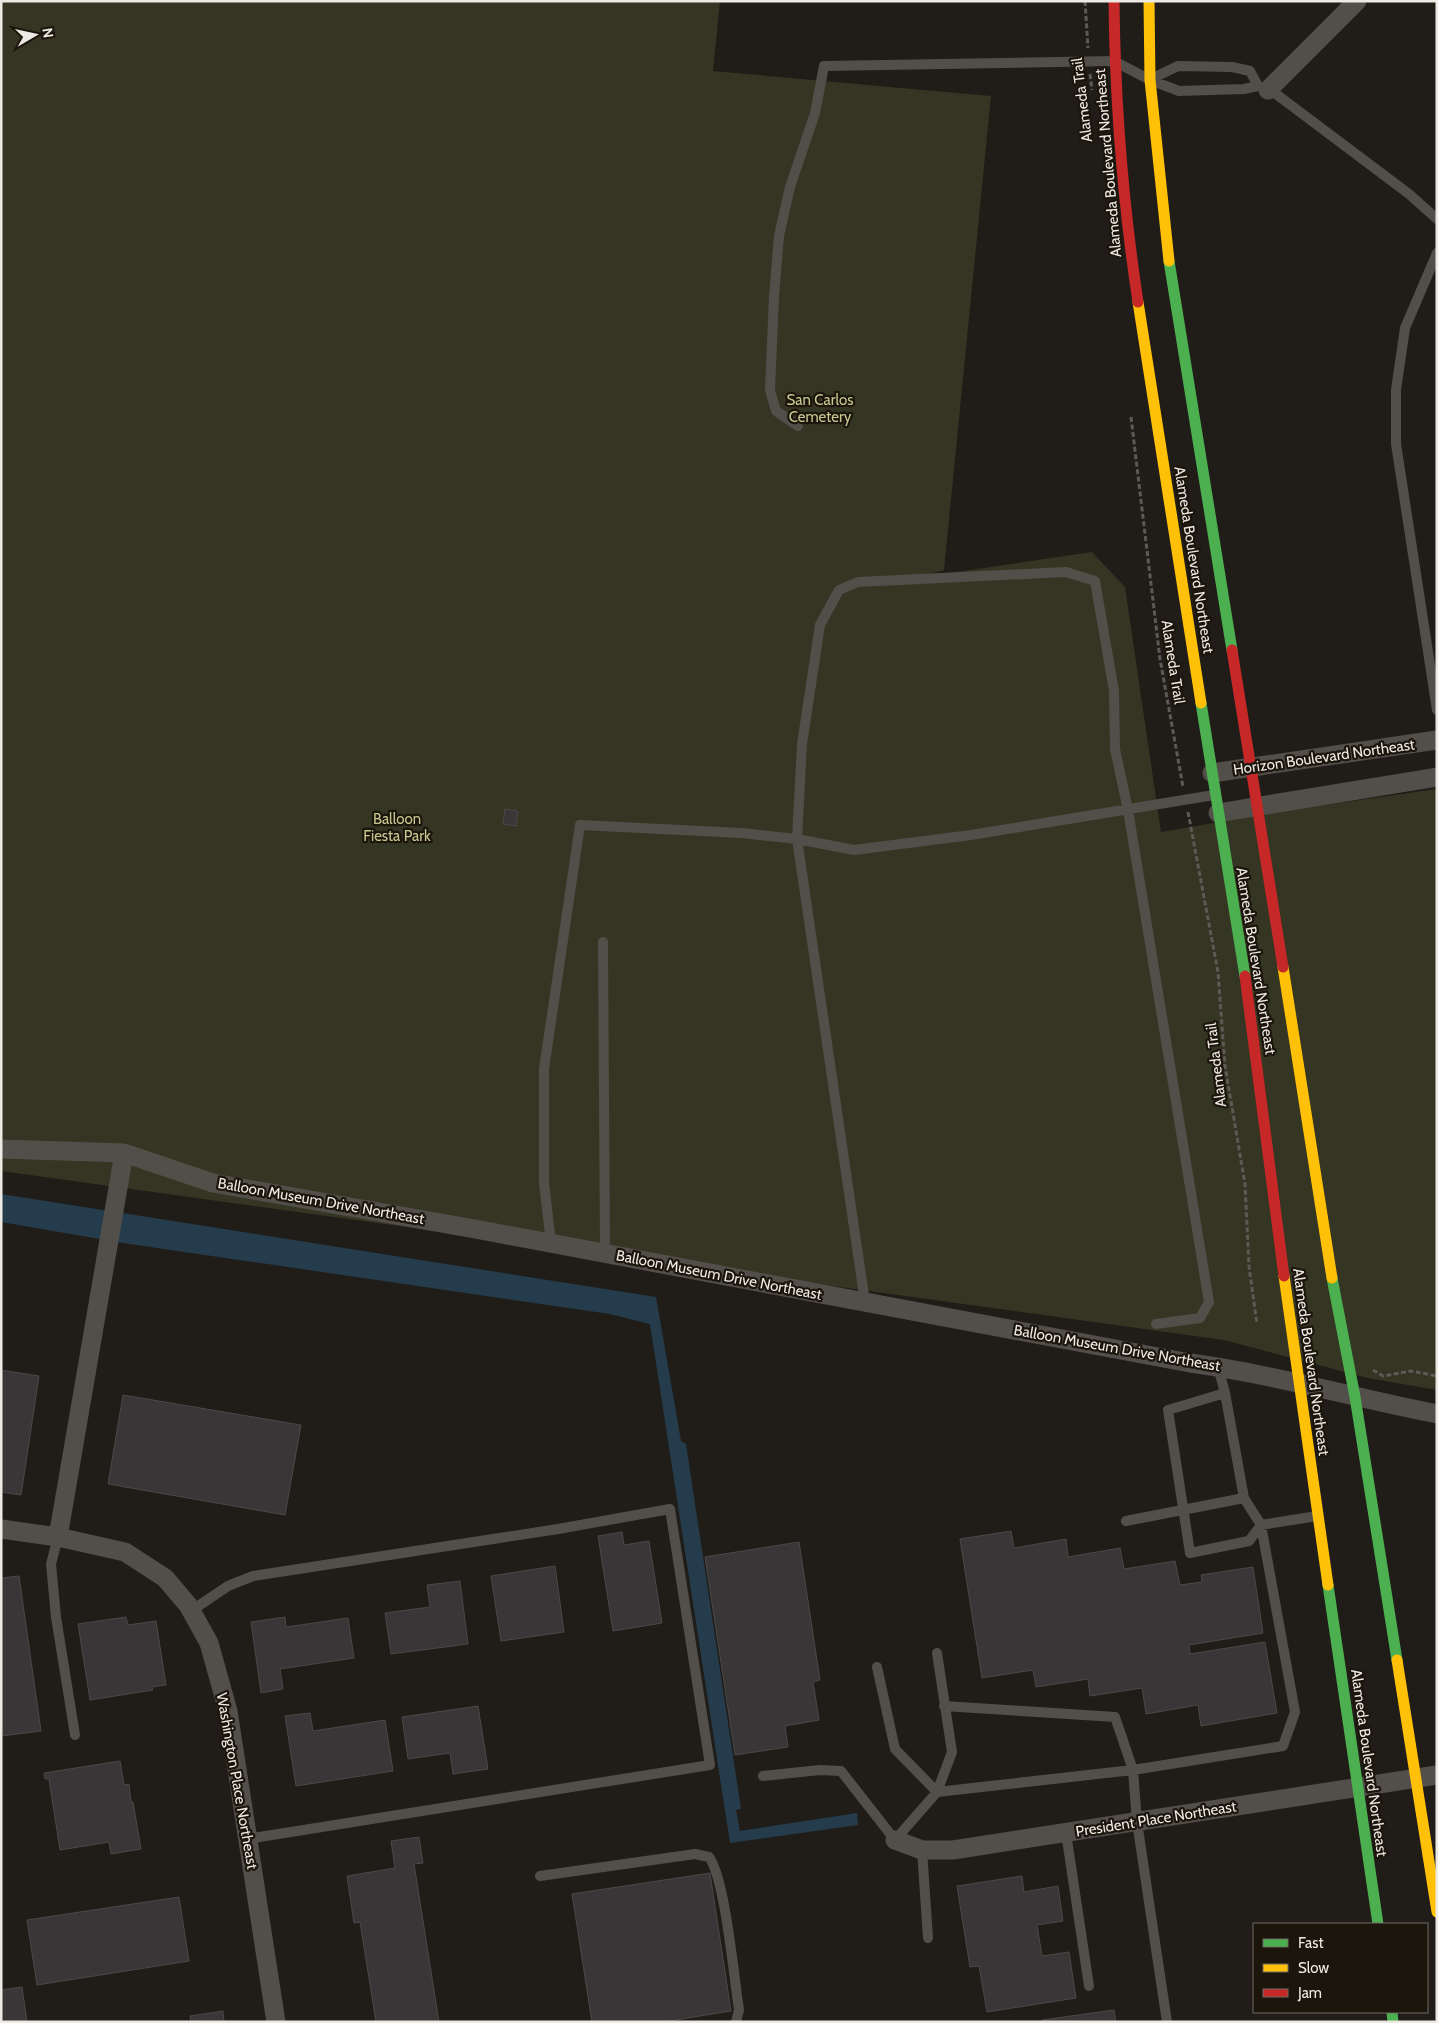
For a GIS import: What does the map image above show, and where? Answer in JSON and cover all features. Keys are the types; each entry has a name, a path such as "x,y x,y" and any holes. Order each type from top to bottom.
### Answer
{"main road":[{"name":"Alameda Boulevard Northeast","path":"1114,1 1114,60 1120,149 1131,256 1253,1030 1298,1384 1356,1788 1378,1923"},
{"name":"Alameda Boulevard Northeast","path":"1150,1 1150,80 1168,254 1252,768 1330,1270 1355,1397 1437,1912"}],"street":[{"path":"1263,88 1357,1"},
{"name":"Horizon Boulevard Northeast","path":"1212,773 1437,740"},
{"path":"1217,804 1258,807 1437,776"},
{"name":"Balloon Museum Drive Northeast","path":"1,1149 124,1153 213,1183 551,1243 1218,1367 1437,1414"},
{"path":"58,1537 124,1153"},
{"name":"Washington Place Northeast","path":"1,1529 58,1537 125,1552 164,1578 191,1610 209,1643 228,1711 276,2022"},
{"name":"President Place Northeast","path":"895,1840 922,1850 952,1850 1437,1775"}],"lane":[{"path":"798,426 776,411 770,390 774,296 779,236 790,187 815,113 824,66 1114,60 1150,80 1179,91 1263,88 1276,94 1402,188 1437,219"},
{"path":"1150,80 1178,66 1232,67 1250,71 1263,88"},
{"path":"1437,253 1406,328 1396,390 1396,444 1437,710"},
{"path":"865,1302 797,839 802,744 820,625 839,590 858,582 1066,572 1095,581 1114,691 1115,749 1128,810 1209,1302 1200,1318 1156,1324"},
{"path":"551,1243 544,1183 544,1069 580,825 741,833 797,839 854,850 971,835 1186,800 1217,804"},
{"path":"603,942 605,1253"},
{"path":"937,1792 1133,1770 1283,1746 1295,1712 1264,1537 1261,1525 1244,1498 1226,1393 1218,1367"},
{"path":"1226,1393 1168,1410 1190,1553 1249,1541 1261,1525 1318,1516"},
{"path":"1126,1521 1244,1498"},
{"path":"191,1610 228,1586 253,1576 558,1529 670,1509 710,1765 247,1839"},
{"path":"58,1537 51,1564 56,1617 75,1735"},
{"path":"763,1776 820,1770 842,1771 895,1840 937,1792 952,1752 937,1653"},
{"path":"877,1667 895,1750 937,1792"},
{"path":"944,1706 1115,1717 1133,1770 1137,1822 1167,2022"},
{"path":"1066,1833 1089,1986"},
{"path":"922,1850 928,1938"},
{"path":"540,1876 695,1854 709,1857 715,1866 722,1902 739,2010 736,2022"}],"path":[{"name":"Alameda Trail","path":"1085,1 1093,98"},
{"name":"Alameda Trail","path":"1130,407 1160,659 1218,972 1225,1066 1245,1184 1250,1267 1257,1324"},
{"path":"1373,1369 1383,1376 1411,1372 1437,1376"}],"green space":[{"name":"Balloon Fiesta Park","path":"1,1 720,1 713,71 991,96 944,570 929,574 936,575 1092,552 1125,587 1161,832 1296,809 1437,789 1437,1390 1368,1378 1224,1340 1,1171"}],"water":[{"path":"1,1194 656,1297 681,1441 686,1444 741,1809 736,1810 740,1831 857,1813 858,1825 730,1843 650,1324 610,1314 123,1243 1,1222"}],"building":[{"path":"505,809 518,811 516,826 503,824"},
{"path":"1,1370 39,1376 21,1495 1,1492"},
{"path":"123,1395 301,1425 285,1515 108,1484"},
{"path":"1011,1531 1014,1548 1066,1539 1068,1557 1120,1548 1124,1569 1175,1561 1180,1585 1202,1582 1201,1575 1253,1567 1263,1633 1189,1645 1190,1654 1265,1642 1277,1713 1201,1726 1198,1705 1146,1714 1142,1688 1090,1696 1088,1679 1036,1687 1033,1670 982,1678 960,1539"},
{"path":"622,1532 624,1545 649,1541 662,1623 613,1631 598,1536"},
{"path":"799,1542 820,1680 813,1682 819,1720 785,1726 788,1747 735,1755 705,1557"},
{"path":"555,1566 564,1632 501,1641 491,1576"},
{"path":"19,1576 41,1731 1,1736 1,1578"},
{"path":"460,1581 468,1644 391,1654 385,1613 430,1607 427,1585"},
{"path":"126,1617 128,1625 156,1621 166,1685 152,1687 153,1690 90,1700 78,1624"},
{"path":"285,1617 286,1627 348,1618 354,1658 280,1669 283,1689 261,1693 251,1622"},
{"path":"478,1706 488,1769 453,1774 450,1753 408,1759 402,1717"},
{"path":"310,1713 313,1731 385,1720 393,1771 296,1786 285,1716"},
{"path":"120,1761 124,1785 129,1784 141,1849 111,1854 109,1842 60,1850 49,1779 45,1779 44,1773"},
{"path":"419,1837 423,1863 414,1864 439,2022 376,2022 360,1922 354,1923 347,1876 395,1868 391,1841"},
{"path":"710,1873 731,2011 663,2022 592,2022 572,1894"},
{"path":"1022,1876 1024,1892 1058,1886 1063,1921 1037,1925 1042,1956 1069,1952 1076,1998 987,2012 979,1966 970,1967 957,1886"},
{"path":"179,1897 189,1961 37,1985 27,1920"},
{"path":"22,1987 27,2022 1,2022 1,1990"},
{"path":"1114,2010 1116,2022 1043,2022 1042,2020"},
{"path":"223,2011 224,2022 191,2022 190,2016"}],"traffic: fast":[{"path":"1169,261 1232,650"},
{"path":"1201,703 1245,976"},
{"path":"1332,1278 1355,1397 1397,1660"},
{"path":"1328,1585 1378,1923"},
{"path":"1392,2013 1393,2022"}],"traffic: slow":[{"path":"1149,1 1150,80 1169,261"},
{"path":"1138,302 1201,703"},
{"path":"1283,967 1332,1278"},
{"path":"1284,1276 1328,1585"},
{"path":"1397,1660 1437,1912"}],"traffic: jam":[{"path":"1114,1 1116,77 1121,152 1138,302"},
{"path":"1232,650 1283,967"},
{"path":"1245,976 1284,1276"}],"park label":[{"name":"San Carlos Cemetery","path":"820,408"}]}
